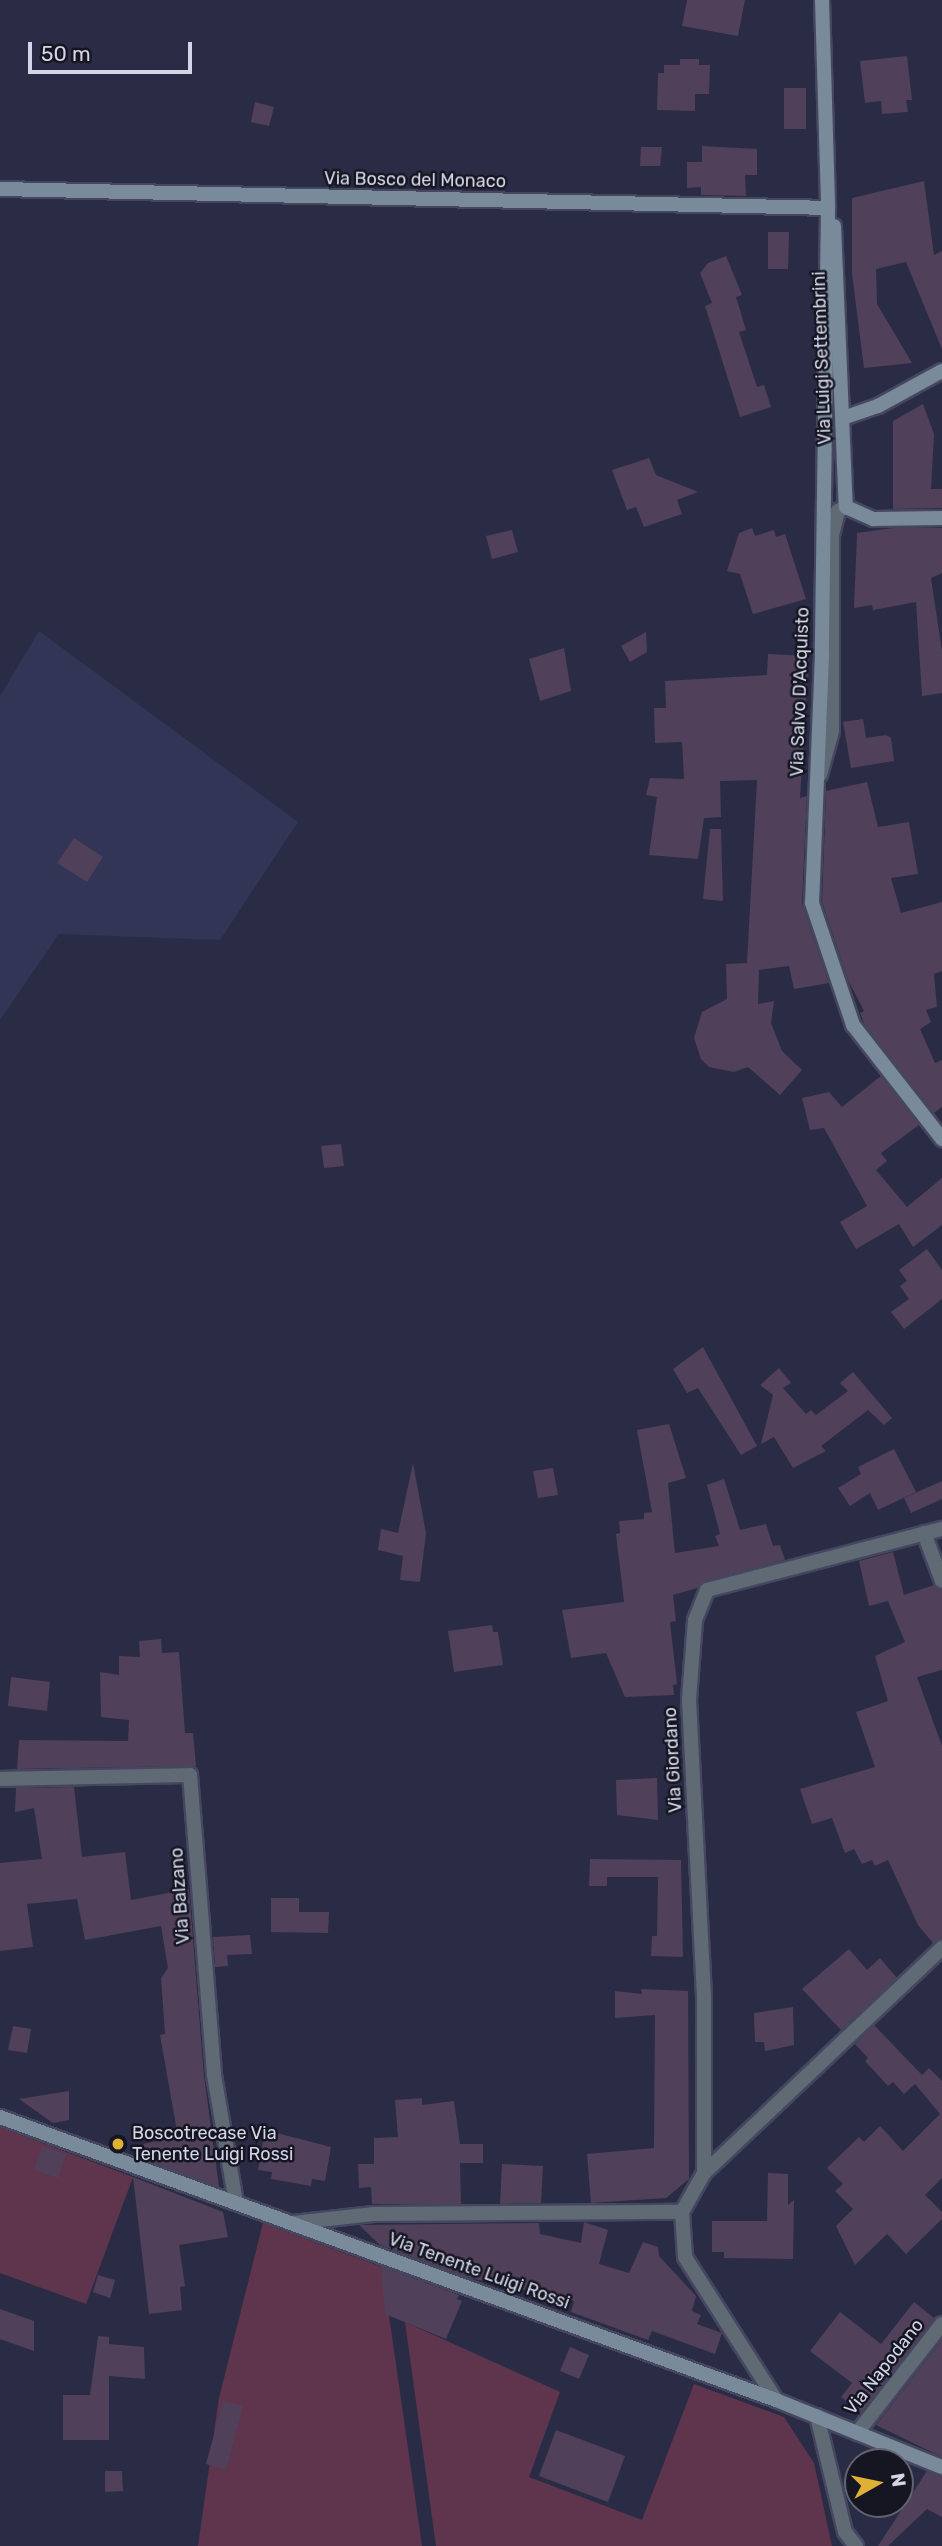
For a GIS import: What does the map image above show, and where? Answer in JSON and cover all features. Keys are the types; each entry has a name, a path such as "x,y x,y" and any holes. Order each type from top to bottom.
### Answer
{"street":[{"path":"822,0 828,208"},
{"name":"Via Bosco del Monaco","path":"0,189 828,208"},
{"name":"Via Luigi Settembrini","path":"828,208 837,233 846,508"},
{"name":"Via Salvo D'Acquisto","path":"828,208 817,788 812,903 853,1026 942,1139"},
{"path":"843,418 878,406 942,371"},
{"path":"817,788 832,731 832,536 838,511 846,508 873,519 942,518"},
{"name":"Via Giordano","path":"704,2173 704,1996 689,1700 695,1620 707,1590 942,1529"},
{"path":"924,1533 942,1581"},
{"name":"Via Balzano","path":"0,1779 190,1775 214,2075 236,2202"},
{"path":"776,2400 685,2257 682,2212 704,2173 942,1948"},
{"name":"Via Tenente Luigi Rossi","path":"0,2117 776,2400 942,2467"},
{"path":"293,2223 373,2214 682,2212"},
{"name":"Via Napodano","path":"857,2433 942,2324"},
{"path":"817,2416 845,2532 856,2546"}],"shaded area":[{"path":"39,631 298,822 220,940 59,934 0,1020 0,696"},
{"path":"0,2127 133,2177 86,2304 0,2273"},
{"path":"263,2223 382,2267 422,2546 198,2546 219,2398"},
{"path":"405,2322 560,2392 529,2477 642,2520 694,2384 784,2417 814,2463 832,2546 436,2546"}],"building":[{"path":"687,0 745,0 738,36 682,26"},
{"path":"907,56 912,100 906,100 908,112 882,114 881,101 865,103 860,61"},
{"path":"680,59 699,59 699,65 710,65 709,94 695,94 695,111 657,110 658,73 664,73 664,65 680,65"},
{"path":"784,88 806,88 806,129 784,129"},
{"path":"255,102 274,107 269,126 251,122"},
{"path":"702,146 757,149 757,175 745,175 746,196 701,195 701,187 687,188 687,162 702,162"},
{"path":"641,147 662,147 660,166 640,166"},
{"path":"924,181 934,255 942,251 942,349 906,262 876,269 877,304 912,363 864,368 852,274 852,198"},
{"path":"768,232 789,232 788,269 768,269"},
{"path":"726,256 742,295 736,297 746,330 739,332 757,387 764,385 771,407 740,417 705,306 712,303 700,273 708,263"},
{"path":"923,404 934,434 931,489 942,489 942,508 893,509 893,421"},
{"path":"649,458 656,475 698,492 677,500 682,514 644,527 636,507 627,510 612,470"},
{"path":"752,528 755,536 774,530 776,537 785,534 806,599 753,614 740,574 727,571 739,533"},
{"path":"893,528 942,528 942,573 931,578 942,651 942,693 922,696 916,602 873,610 872,605 854,608 857,533"},
{"path":"512,530 518,552 492,559 486,536"},
{"path":"646,632 647,652 630,662 621,646"},
{"path":"564,648 571,691 540,701 529,659"},
{"path":"768,654 809,656 800,798 807,796 802,903 829,983 794,989 789,966 759,970 758,1004 774,1001 771,1023 782,1051 802,1070 780,1095 748,1067 734,1072 709,1067 701,1059 694,1038 702,1012 727,999 726,964 747,963 757,780 720,781 721,817 704,818 698,859 649,855 657,797 646,795 650,778 684,779 682,742 655,743 654,708 666,708 665,681 767,675"},
{"path":"863,719 866,738 886,735 891,738 894,761 851,768 843,722"},
{"path":"867,782 878,827 909,822 918,874 891,878 901,913 942,902 942,971 934,974 937,1007 926,1010 931,1022 920,1029 935,1063 942,1060 942,1107 934,1113 865,1025 860,1013 864,1011 848,980 822,902 826,791"},
{"path":"710,829 721,829 723,901 703,899"},
{"path":"74,838 103,857 87,882 57,863"},
{"path":"881,1076 919,1125 881,1153 887,1161 876,1170 907,1207 942,1178 942,1225 913,1247 899,1224 856,1249 840,1222 867,1206 824,1128 810,1130 802,1098 829,1092 842,1107"},
{"path":"341,1144 344,1166 324,1168 321,1146"},
{"path":"927,1249 942,1270 942,1299 904,1329 891,1312 909,1299 900,1286 907,1281 899,1270"},
{"path":"703,1347 757,1446 741,1455 698,1388 687,1393 673,1369"},
{"path":"779,1368 791,1383 783,1388 806,1414 811,1410 816,1415 848,1391 840,1383 853,1372 892,1418 884,1425 868,1410 821,1446 826,1451 793,1468 774,1437 761,1444 773,1395 760,1385"},
{"path":"669,1424 686,1478 668,1483 675,1553 719,1546 715,1536 720,1534 707,1485 724,1479 740,1530 766,1524 773,1546 780,1545 785,1560 705,1581 697,1588 673,1595 676,1621 670,1622 677,1684 673,1685 674,1695 625,1697 606,1653 571,1658 562,1610 624,1602 616,1534 620,1533 619,1521 644,1519 644,1513 652,1512 637,1430"},
{"path":"894,1449 916,1492 878,1510 870,1493 850,1506 838,1488 861,1474 858,1467"},
{"path":"413,1463 426,1533 420,1582 400,1580 403,1556 378,1550 381,1529 398,1533"},
{"path":"553,1468 558,1495 538,1498 533,1471"},
{"path":"942,1481 942,1499 911,1513 904,1498"},
{"path":"893,1552 904,1595 934,1585 942,1590 942,1670 917,1677 942,1746 942,1939 933,1943 918,1925 888,1860 875,1866 872,1860 862,1864 854,1849 845,1853 832,1818 812,1824 800,1789 875,1767 856,1712 888,1701 875,1656 905,1642 888,1601 869,1606 859,1561"},
{"path":"492,1625 493,1632 498,1632 503,1665 454,1672 448,1631"},
{"path":"161,1639 162,1653 179,1652 185,1733 193,1733 196,1766 17,1769 19,1740 128,1741 129,1720 101,1717 100,1672 119,1675 119,1656 140,1657 139,1641"},
{"path":"11,1677 50,1682 47,1711 8,1706"},
{"path":"657,1778 658,1820 617,1815 616,1780"},
{"path":"74,1787 82,1857 125,1852 131,1900 189,1889 204,2076 219,2187 147,2161 143,2144 178,2137 160,2035 165,2034 161,1978 168,1968 161,1926 85,1940 77,1899 27,1904 33,1947 0,1951 0,1863 42,1859 34,1808 15,1812 16,1788"},
{"path":"590,1859 681,1860 683,1957 651,1956 652,1936 657,1936 658,1877 607,1877 607,1886 589,1886"},
{"path":"271,1898 299,1898 299,1912 329,1912 328,1933 271,1932"},
{"path":"250,1935 252,1954 227,1955 228,1966 215,1967 213,1937"},
{"path":"849,1949 867,1970 880,1958 897,1978 841,2030 802,1989"},
{"path":"641,1989 688,1991 689,2179 666,2198 591,2203 587,2154 654,2148 655,2015 615,2018 615,1991 642,1994"},
{"path":"793,2007 794,2045 765,2051 764,2042 755,2042 754,2013"},
{"path":"874,2025 922,2075 929,2068 942,2081 942,2178 925,2195 942,2212 942,2219 906,2254 887,2234 855,2265 836,2226 853,2209 835,2191 843,2184 827,2168 859,2137 864,2142 880,2126 903,2151 940,2114 915,2084 904,2094 893,2082 888,2086 865,2061 868,2058 855,2044"},
{"path":"13,2026 31,2029 27,2053 8,2050"},
{"path":"69,2091 69,2120 53,2123 19,2099"},
{"path":"422,2098 422,2105 454,2101 460,2144 483,2144 483,2163 460,2163 461,2204 372,2204 371,2187 359,2188 358,2164 374,2164 374,2138 398,2137 395,2100"},
{"path":"265,2130 331,2147 325,2181 312,2179 311,2186 271,2179 272,2172 258,2170"},
{"path":"42,2146 66,2154 58,2178 34,2170"},
{"path":"502,2164 543,2166 541,2203 500,2204"},
{"path":"768,2173 788,2174 788,2205 794,2200 793,2259 724,2258 724,2252 712,2252 712,2221 767,2221"},
{"path":"133,2177 223,2212 228,2237 179,2245 185,2286 180,2287 182,2310 149,2314"},
{"path":"584,2222 608,2230 599,2264 629,2273 643,2242 658,2247 659,2256 696,2296 692,2311 701,2315 697,2324 722,2333 715,2354 652,2331 648,2340 571,2312 574,2301 466,2277 380,2245 359,2225 539,2223 540,2234 581,2243"},
{"path":"381,2266 459,2295 457,2299 462,2301 446,2339 385,2314"},
{"path":"98,2275 115,2280 110,2298 93,2292"},
{"path":"914,2302 934,2318 861,2413 841,2397 852,2383 810,2351 840,2312 881,2344"},
{"path":"0,2309 34,2321 34,2351 0,2339"},
{"path":"98,2336 109,2337 109,2344 144,2347 145,2379 109,2376 109,2440 63,2440 63,2395 90,2395"},
{"path":"942,2340 942,2457 876,2425"},
{"path":"570,2347 589,2355 579,2379 560,2371"},
{"path":"223,2401 243,2406 226,2470 206,2464"},
{"path":"556,2430 625,2456 608,2502 539,2476"},
{"path":"105,2471 122,2471 123,2491 105,2492"},
{"path":"927,2471 942,2476 942,2517 927,2509 888,2546 878,2546 896,2518 914,2518 914,2491"}],"place":[{"name":"Boscotrecase Via Tenente Luigi Rossi","path":"118,2144"}]}
